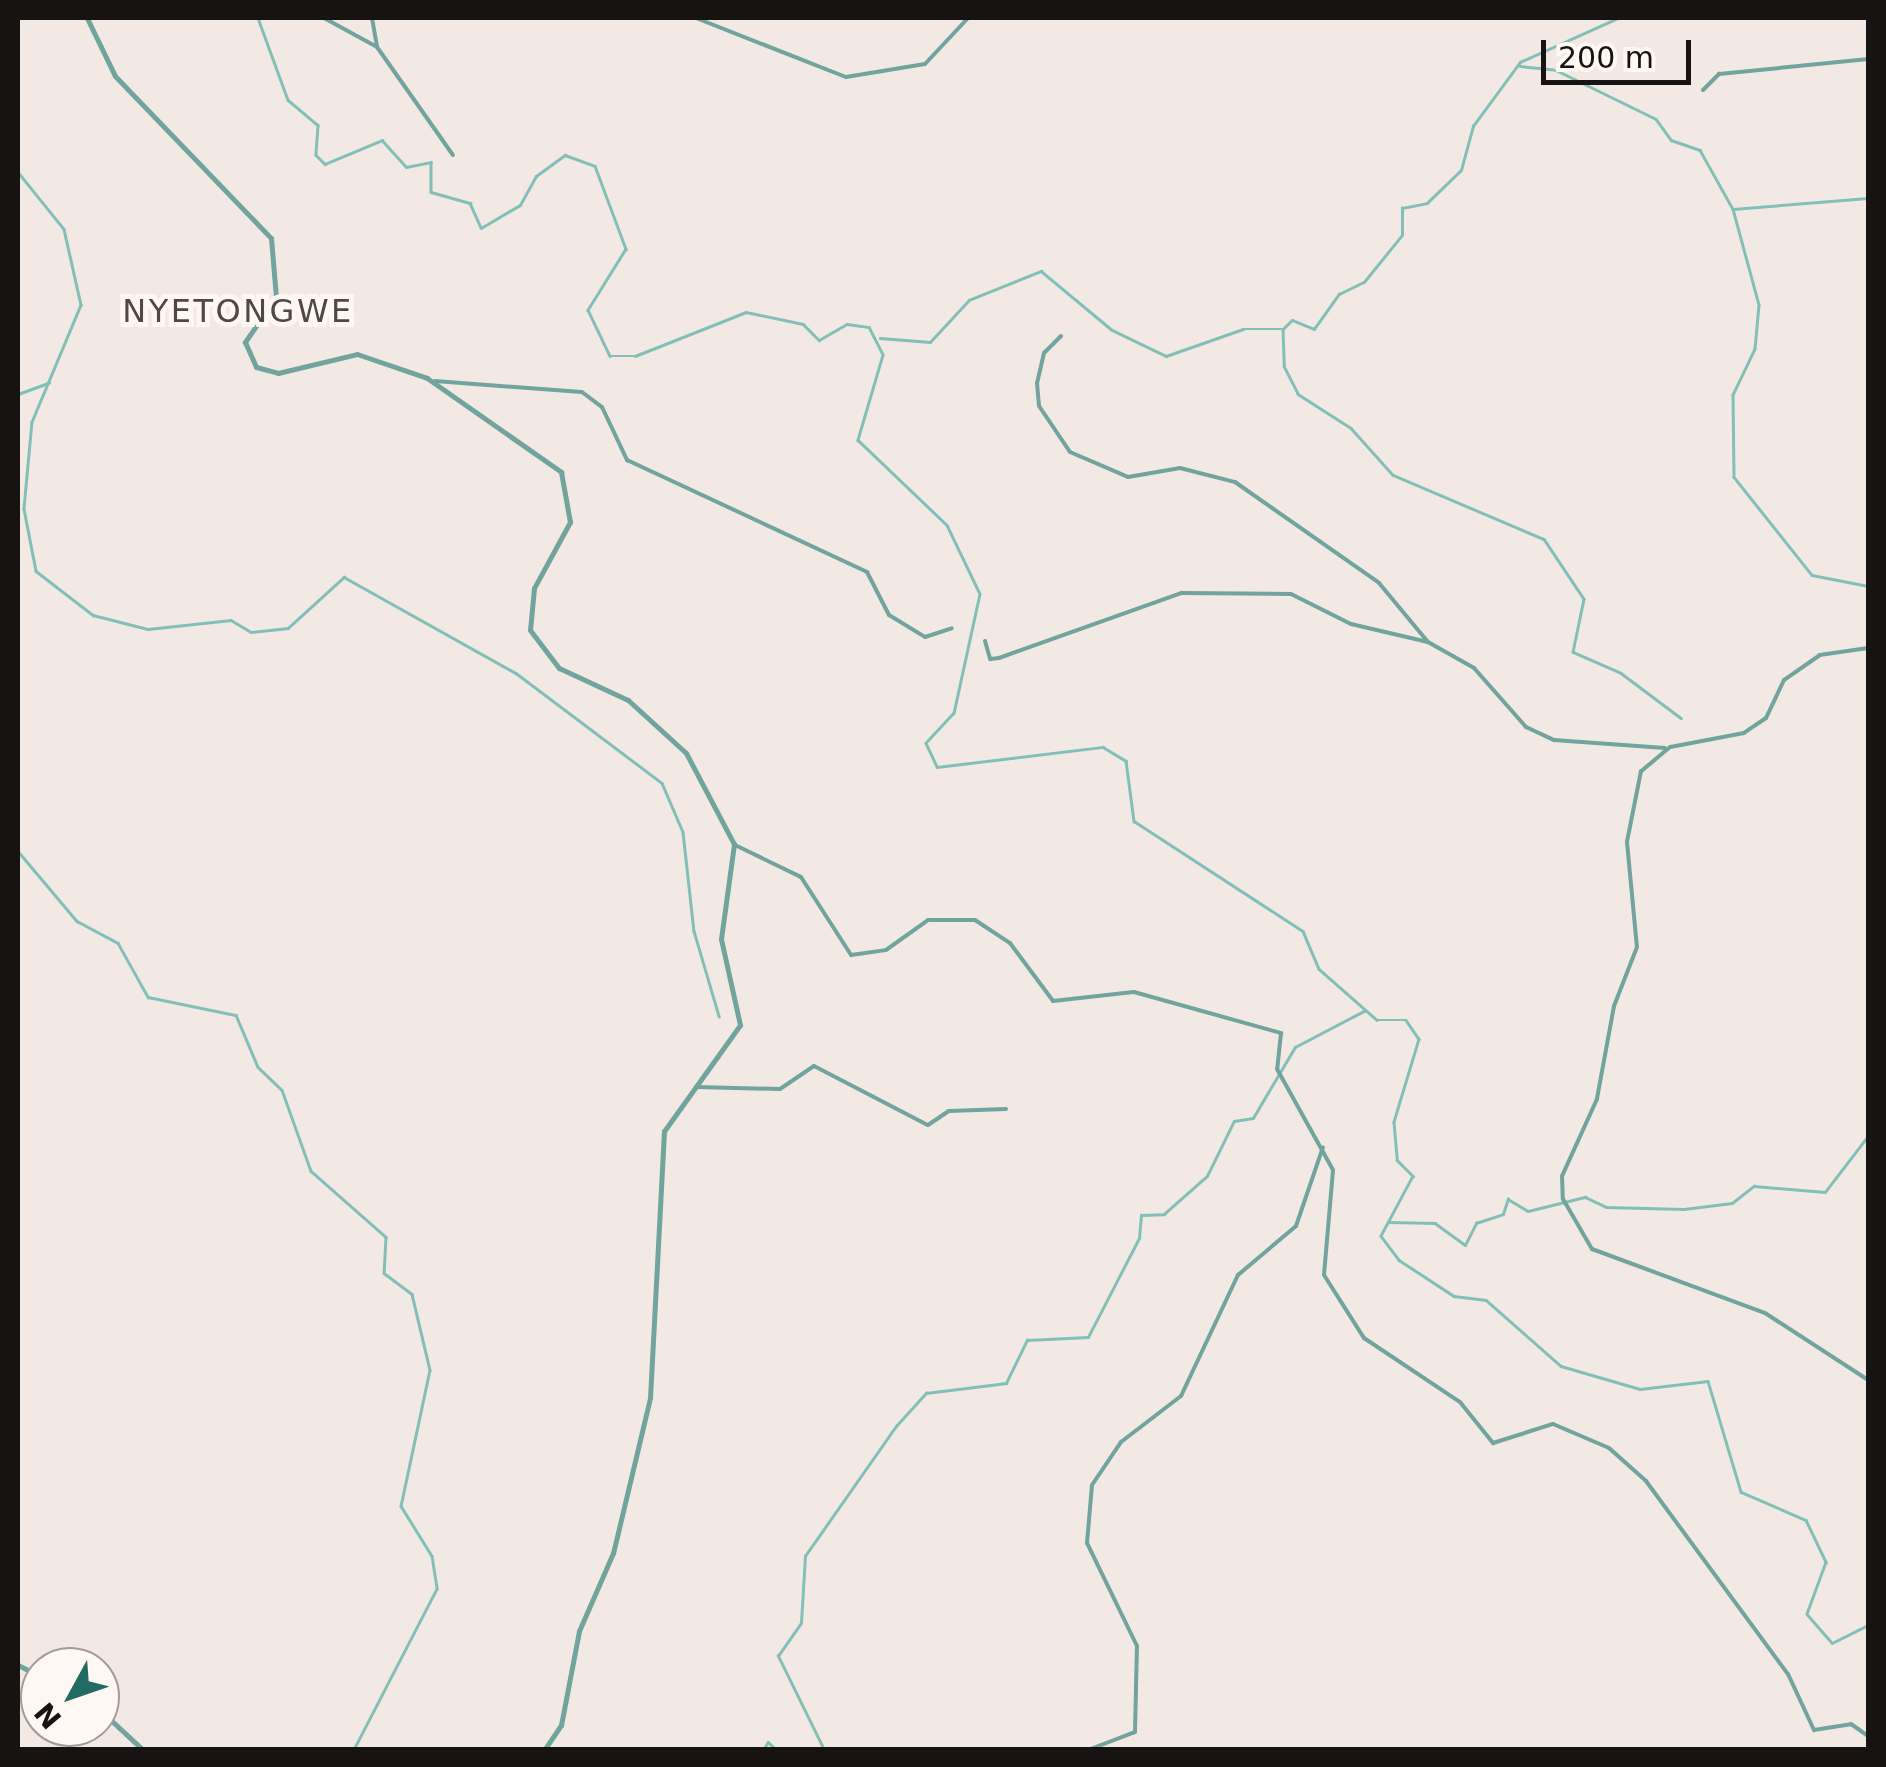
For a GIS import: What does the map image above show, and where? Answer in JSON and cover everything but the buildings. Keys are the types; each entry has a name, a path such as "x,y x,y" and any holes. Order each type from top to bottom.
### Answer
{"street":[{"path":"87,18 114,76 270,238 276,297 245,342 256,368 278,374 357,354 435,381 582,392 602,407 628,460 867,572 889,614 925,637 952,628"},
{"path":"324,18 376,47 453,155"},
{"path":"372,18 376,47"},
{"path":"696,18 807,68 865,76 924,64 968,18"},
{"path":"1703,90 1719,74 1868,58"},
{"path":"1061,336 1044,353 1037,383 1039,406 1070,452 1128,477 1180,468 1236,482 1378,583 1428,642"},
{"path":"435,381 561,472 570,522 534,588 530,630 560,668 628,700 686,753 734,844 721,939 740,1024 662,1139 662,1286 646,1418 613,1554 580,1631 561,1725 544,1750"},
{"path":"985,641 990,659 999,658 1203,590 1291,594 1351,624 1428,642 1474,668 1526,727 1554,740 1670,747 1744,733 1766,718 1784,680 1820,655 1868,648"},
{"path":"1670,747 1641,771 1630,805 1641,926 1597,1099 1562,1176 1563,1198 1592,1249 1765,1314 1868,1380"},
{"path":"734,844 801,876 850,955 886,950 928,920 974,920 1010,943 1053,1002 1134,992 1281,1033 1277,1069 1323,1147 1333,1178 1324,1274 1373,1349 1460,1402 1493,1442 1553,1424 1609,1448 1646,1481 1788,1674 1814,1730 1851,1724 1868,1736"},
{"path":"696,1088 780,1089 814,1066 928,1125 949,1111 1006,1109"},
{"path":"1088,1750 1135,1732 1137,1646 1087,1543 1092,1485 1121,1442 1181,1396 1238,1275 1296,1226 1323,1147"},
{"path":"120,1729 143,1750"}],"waterway":[{"path":"258,18 288,100 318,125 316,155 325,164 382,140 406,167 431,162 431,192 470,203 481,228 520,205 536,176 565,155 595,166 626,249 588,310 610,356 635,356 746,312 803,324 819,340 847,324 869,327 883,355 858,440 947,525 980,594 954,713 926,743 937,767 1103,747 1126,761 1134,821 1303,931 1319,969 1377,1020 1406,1020 1419,1039 1394,1122 1397,1160 1413,1176 1381,1236 1399,1260 1454,1296 1486,1300 1561,1366 1640,1389 1708,1381 1741,1492 1806,1520 1826,1562 1807,1614 1832,1643 1868,1625"},
{"path":"1284,328 1292,320 1314,329 1339,294 1364,282 1402,235 1402,208 1427,203 1461,170 1473,126 1520,62 1618,18"},
{"path":"1520,66 1556,70 1656,119 1671,140 1700,150 1733,209 1868,198"},
{"path":"18,172 64,229 81,305 32,422 24,509 36,571 93,615 148,629 231,620 251,632 288,628 344,577 516,673 662,783 683,832 694,931 719,1016"},
{"path":"1733,209 1759,305 1755,349 1733,395 1734,477 1812,575 1868,586"},
{"path":"880,338 930,342 969,300 1041,271 1112,330 1166,356 1243,329 1283,329 1284,366 1298,394 1351,428 1393,475 1544,539 1584,599 1573,652 1621,673 1681,718"},
{"path":"18,394 49,383"},
{"path":"18,851 77,921 118,943 148,997 236,1015 258,1067 282,1090 311,1171 386,1237 384,1273 412,1294 430,1370 401,1506 432,1556 437,1589 354,1750"},
{"path":"824,1750 778,1656 801,1623 805,1556 896,1426 926,1393 1006,1383 1027,1340 1088,1337 1139,1238 1141,1215 1164,1214 1207,1176 1234,1121 1253,1118 1295,1047 1364,1011"},
{"path":"1388,1222 1435,1223 1465,1245 1476,1223 1503,1214 1508,1199 1528,1211 1585,1197 1606,1207 1684,1209 1732,1203 1754,1186 1825,1192 1868,1136"},
{"path":"763,1750 768,1742 777,1750"}],"district":[{"name":"NYETONGWE","path":"238,311"}]}
